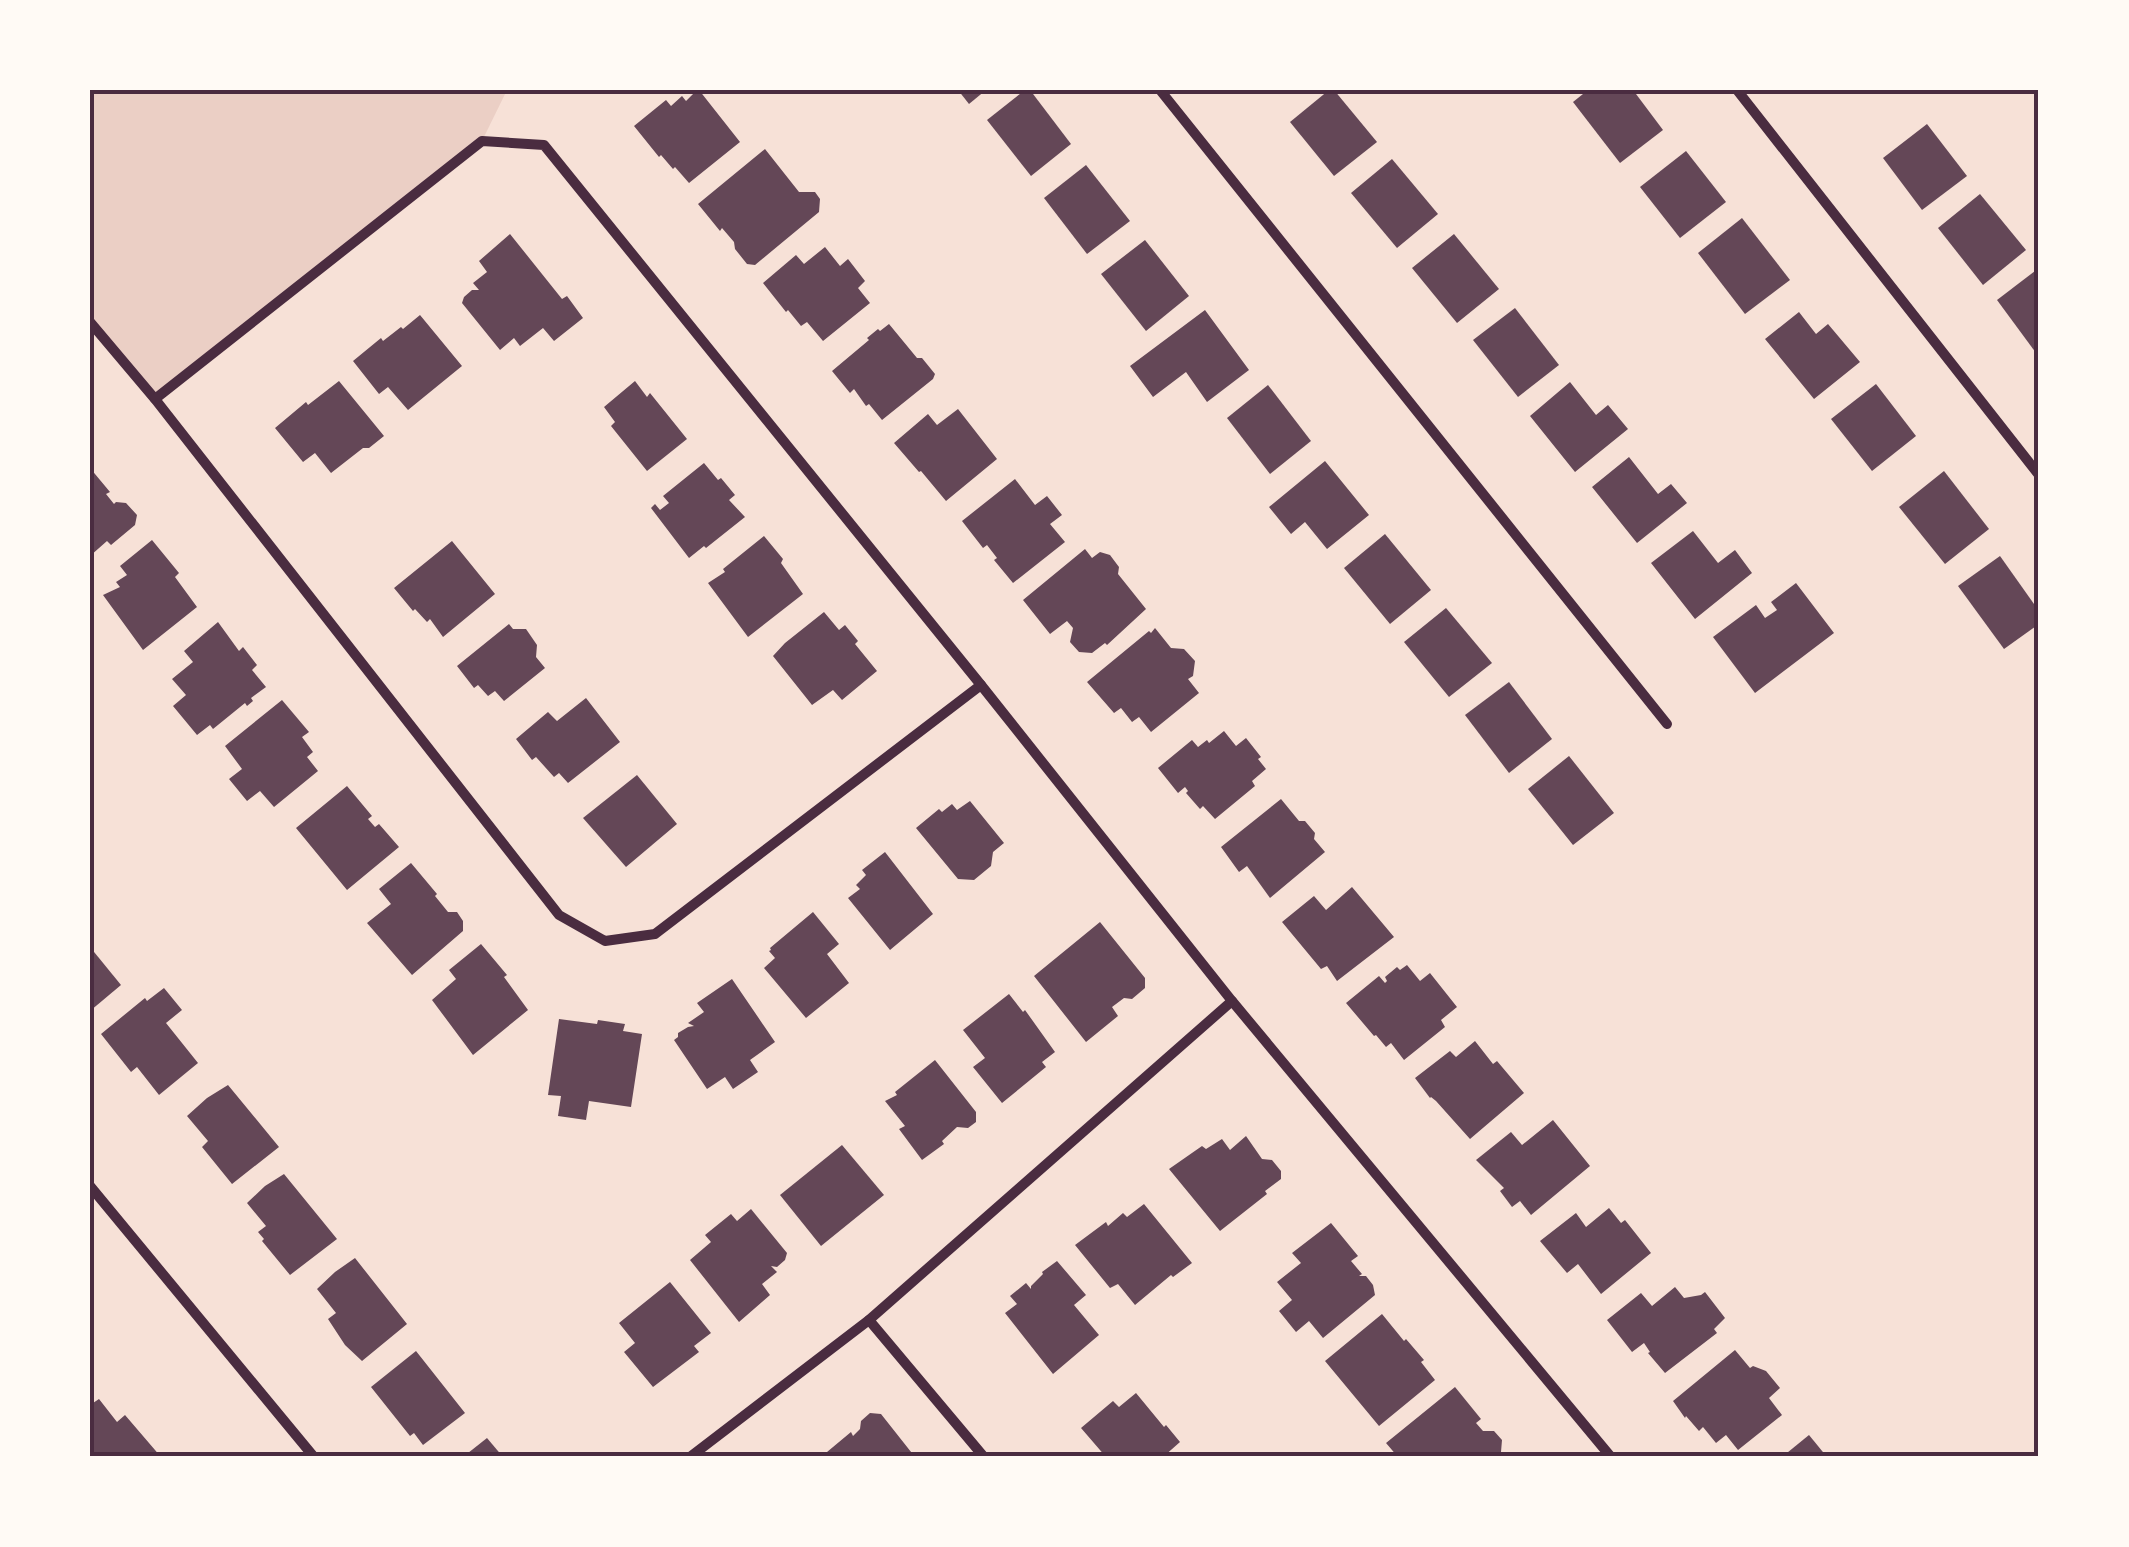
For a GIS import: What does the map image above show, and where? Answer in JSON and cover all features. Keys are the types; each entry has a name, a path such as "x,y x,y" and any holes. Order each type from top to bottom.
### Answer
{"street":[{"path":"1160,90 1668,724"},
{"path":"1737,90 2039,475"},
{"path":"156,399 482,141 544,146 1232,1001 1611,1457"},
{"path":"90,322 156,399 560,915 605,942 655,934 981,685"},
{"path":"690,1457 869,1320 1232,1001"},
{"path":"90,1186 314,1457"},
{"path":"869,1320 984,1457"}],"shaded area":[{"path":"90,90 507,90 482,141 155,399 90,322"}],"building":[{"path":"697,90 740,142 689,183 659,157 634,126 666,100 671,106 682,96 686,101"},
{"path":"958,90 986,90 969,104"},
{"path":"1030,90 1071,144 1031,176 987,120"},
{"path":"1334,90 1377,142 1334,176 1290,122"},
{"path":"1588,90 1633,90 1663,130 1620,163 1573,102"},
{"path":"1927,124 1967,176 1922,210 1883,158"},
{"path":"765,149 799,192 815,192 820,199 819,212 755,265 747,264 734,242 698,204"},
{"path":"1686,151 1726,202 1680,238 1640,187"},
{"path":"1392,159 1438,214 1397,248 1351,193"},
{"path":"1086,165 1130,221 1087,254 1044,198"},
{"path":"1980,194 2026,250 1983,285 1938,228"},
{"path":"1742,218 1790,280 1745,314 1698,253"},
{"path":"510,234 562,299 567,296 583,318 554,341 543,328 520,346 514,338 500,350 462,303 472,290 479,290 473,283 487,272 479,261"},
{"path":"1454,234 1499,289 1457,323 1412,268"},
{"path":"1145,240 1189,296 1146,331 1101,274"},
{"path":"825,247 840,266 848,259 865,281 858,288 870,303 823,341 807,322 801,326 786,312 763,283 796,255 804,264"},
{"path":"2039,268 2039,357 1997,300"},
{"path":"1515,308 1559,365 1518,397 1473,340"},
{"path":"1205,310 1249,370 1207,402 1186,372 1153,397 1130,366"},
{"path":"1799,312 1816,334 1828,324 1860,362 1814,399 1765,339"},
{"path":"420,315 462,366 408,410 388,387 379,394 353,361 381,338 383,341"},
{"path":"889,324 935,374 882,420 854,389 850,393 832,371 867,338"},
{"path":"339,381 384,436 331,473 315,453 303,462 275,428"},
{"path":"635,381 647,397 650,393 687,439 647,471 611,426 615,422 604,407"},
{"path":"1570,382 1596,415 1608,405 1628,429 1575,472 1530,416"},
{"path":"1876,384 1916,436 1872,471 1831,419"},
{"path":"1268,385 1311,441 1270,474 1227,418"},
{"path":"958,409 997,459 946,501 894,443 928,414 937,425"},
{"path":"1629,457 1658,494 1671,484 1687,503 1637,543 1592,487"},
{"path":"1325,461 1369,515 1327,549 1305,522 1291,534 1269,507"},
{"path":"704,463 735,495 729,500 745,517 689,558 651,508 655,504 660,510 669,503 663,496"},
{"path":"90,468 110,492 106,494 114,504 126,503 137,515 135,525 90,556"},
{"path":"1944,471 1989,529 1945,564 1899,507"},
{"path":"1015,479 1035,505 1047,496 1062,515 1050,524 1065,542 1013,583 987,545 983,548 962,521"},
{"path":"1693,531 1718,563 1735,550 1752,573 1695,619 1651,563"},
{"path":"1385,534 1431,590 1390,624 1344,568"},
{"path":"764,536 803,594 748,637 708,583"},
{"path":"152,540 179,573 175,577 197,607 143,650 103,595 120,587 116,582 127,575 120,566"},
{"path":"452,541 495,594 443,637 430,619 427,622 413,611 394,588"},
{"path":"1085,549 1092,558 1100,552 1110,555 1119,567 1118,574 1146,609 1107,645 1092,653 1079,652 1070,642 1073,628 1067,621 1050,634 1023,600"},
{"path":"2000,556 2039,611 2039,624 2004,649 1958,586"},
{"path":"1796,583 1834,633 1755,693 1713,637 1756,605 1765,618 1777,610 1771,602"},
{"path":"1446,608 1492,663 1449,697 1404,642"},
{"path":"824,612 839,630 845,625 877,671 842,700 833,690 812,705 773,656"},
{"path":"218,622 239,651 243,647 257,665 252,670 266,687 247,706 245,703 213,729 210,725 197,735 173,706 186,695 172,679 193,662 184,651"},
{"path":"509,624 513,629 526,629 537,645 536,657 545,668 504,701 495,691 488,696 478,685 474,688 457,666"},
{"path":"1155,628 1171,648 1184,649 1195,661 1193,676 1188,679 1199,693 1151,732 1139,717 1132,722 1121,708 1114,713 1087,682"},
{"path":"1509,682 1552,739 1509,773 1465,715"},
{"path":"586,698 620,742 568,783 559,773 554,777 536,757 532,760 516,739 548,712 557,721"},
{"path":"282,700 309,732 302,737 313,752 307,757 318,771 274,807 260,791 247,801 229,779 242,769 225,746"},
{"path":"1224,731 1236,746 1246,738 1266,769 1252,781 1255,786 1215,819 1203,806 1200,809 1185,787 1178,793 1158,768 1192,740 1198,747"},
{"path":"1569,756 1614,813 1573,845 1528,789"},
{"path":"637,775 677,824 626,867 583,818"},
{"path":"347,786 372,816 368,819 375,827 379,824 399,847 347,890 296,828"},
{"path":"1281,799 1315,833 1314,839 1325,852 1270,898 1247,866 1239,872 1221,847"},
{"path":"970,801 1004,843 993,852 991,866 974,880 958,879 916,828 939,809 942,812 952,804 957,810"},
{"path":"885,852 933,914 890,950 848,898 860,889 856,885 866,875 862,870"},
{"path":"411,863 448,912 457,912 463,921 463,931 412,975 367,923 391,904 379,889"},
{"path":"1352,887 1394,937 1337,981 1327,966 1321,969 1282,922 1314,896 1326,910"},
{"path":"813,912 839,944 827,954 849,983 806,1018 764,968 775,958 770,948"},
{"path":"1100,922 1145,978 1145,988 1132,999 1124,998 1112,1007 1118,1016 1086,1042 1034,976"},
{"path":"481,944 507,975 504,977 528,1010 473,1055 432,1000 456,979 449,970"},
{"path":"90,947 121,985 90,1011"},
{"path":"1407,965 1420,981 1430,973 1457,1007 1441,1020 1445,1027 1404,1060 1391,1043 1386,1047 1374,1036 1346,1003 1379,976 1385,983 1385,977 1397,967 1400,970"},
{"path":"732,979 775,1042 750,1060 758,1072 733,1089 725,1077 707,1089 674,1040 678,1033 694,1026 688,1023 704,1012 697,1003"},
{"path":"164,988 182,1010 166,1023 198,1063 159,1095 137,1067 131,1072 101,1034 145,998 147,1001"},
{"path":"1009,994 1055,1052 1042,1062 1046,1067 1002,1103 973,1067 985,1058 963,1030"},
{"path":"559,1019 625,1024 623,1031 642,1034 631,1107 589,1101 586,1120 558,1116 561,1096 548,1095"},
{"path":"1475,1041 1524,1093 1470,1139 1415,1078 1450,1051 1456,1057"},
{"path":"935,1060 976,1112 976,1122 968,1128 957,1127 942,1141 944,1144 922,1160 899,1129 905,1126 885,1101"},
{"path":"228,1085 279,1147 232,1184 202,1147 208,1141 187,1116"},
{"path":"1553,1120 1590,1166 1531,1215 1520,1201 1512,1207 1500,1191 1504,1188 1476,1160 1511,1132 1522,1145"},
{"path":"1246,1136 1262,1159 1272,1160 1281,1171 1281,1179 1220,1231 1169,1169 1202,1146 1206,1149 1222,1139 1230,1150"},
{"path":"842,1145 884,1195 821,1246 780,1195"},
{"path":"284,1174 337,1239 290,1275 262,1241 258,1232 266,1226 247,1203"},
{"path":"1144,1204 1192,1263 1135,1305 1118,1284 1110,1288 1075,1245 1106,1222 1108,1226 1123,1213 1127,1217"},
{"path":"1609,1208 1621,1223 1625,1220 1651,1253 1601,1294 1578,1264 1567,1273 1540,1241 1576,1213 1586,1227"},
{"path":"751,1209 787,1253 777,1267 771,1266 777,1272 762,1284 770,1295 739,1322 690,1260 711,1242 705,1235 731,1214 737,1221"},
{"path":"1331,1223 1358,1256 1351,1261 1362,1274 1359,1276 1366,1276 1373,1285 1375,1295 1323,1338 1309,1321 1296,1332 1279,1311 1292,1300 1277,1282 1301,1263 1292,1253"},
{"path":"355,1258 407,1324 362,1361 345,1345 328,1319 336,1313 317,1289"},
{"path":"1057,1261 1086,1295 1074,1305 1099,1335 1053,1374 1005,1313 1017,1304 1010,1296 1026,1283 1031,1289 1042,1272"},
{"path":"670,1282 711,1333 694,1346 699,1352 653,1387 624,1352 635,1343 619,1323"},
{"path":"1675,1287 1684,1298 1705,1292 1725,1318 1714,1329 1717,1333 1665,1373 1644,1343 1632,1352 1607,1320 1641,1293 1652,1306"},
{"path":"1382,1314 1424,1360 1421,1362 1435,1380 1379,1426 1325,1361"},
{"path":"1735,1350 1750,1368 1766,1371 1780,1388 1769,1398 1782,1415 1738,1450 1726,1435 1716,1443 1703,1427 1699,1431 1673,1401"},
{"path":"416,1351 465,1413 423,1445 414,1433 410,1436 371,1387"},
{"path":"1455,1387 1481,1419 1476,1423 1483,1431 1494,1431 1502,1440 1501,1452 1495,1457 1398,1457 1386,1443"},
{"path":"1136,1393 1180,1442 1163,1457 1106,1457 1081,1428 1113,1401 1119,1407"},
{"path":"99,1399 117,1422 125,1415 161,1457 90,1457 90,1405"},
{"path":"870,1413 881,1414 915,1457 821,1457 851,1432 853,1436"},
{"path":"1809,1435 1827,1457 1782,1457"},
{"path":"487,1438 503,1457 463,1457"}]}
